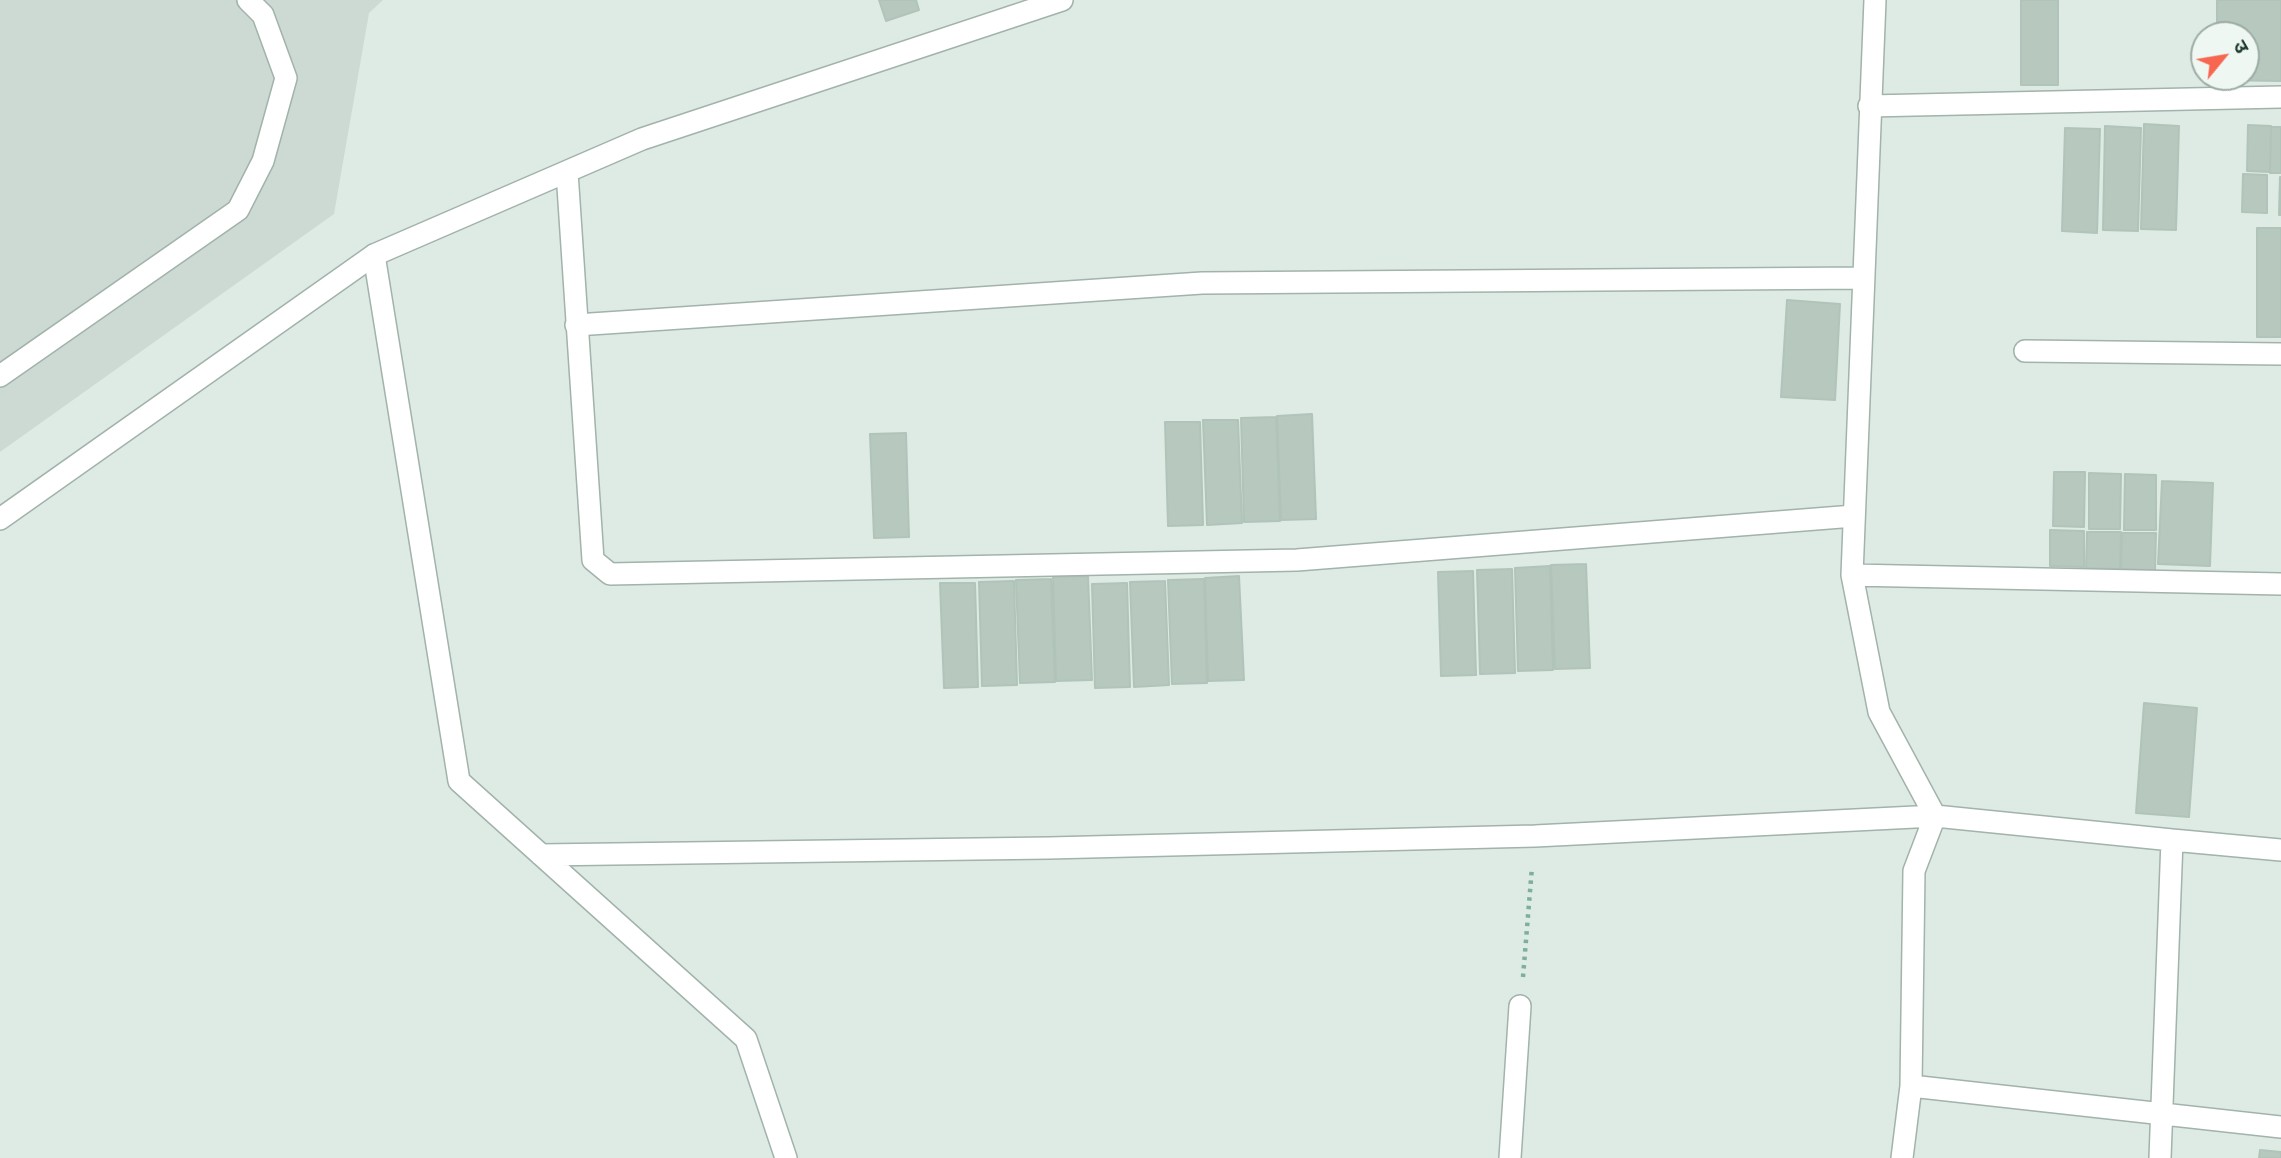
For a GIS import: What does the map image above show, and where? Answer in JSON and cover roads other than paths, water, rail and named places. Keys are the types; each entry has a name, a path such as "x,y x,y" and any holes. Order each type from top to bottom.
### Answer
{"street":[{"path":"0,376 238,210 263,160 286,78 263,15 248,0"},
{"path":"0,519 374,255 642,139 1062,0"},
{"path":"1875,0 1852,575 1879,712 1935,816 1914,871 1911,1086 1902,1158"},
{"path":"1869,106 2281,97"},
{"path":"567,173 593,560 610,574 1297,560 1854,516"},
{"path":"374,255 459,781 746,1040 786,1158"},
{"path":"576,325 1202,283 1863,278"},
{"path":"2025,351 2281,354"},
{"path":"1852,575 2281,584"},
{"path":"541,855 1049,848 1535,836 1935,816 2281,850"},
{"path":"2160,1158 2172,840"},
{"path":"1510,1158 1520,1006"},
{"path":"1911,1086 2281,1127"}]}
